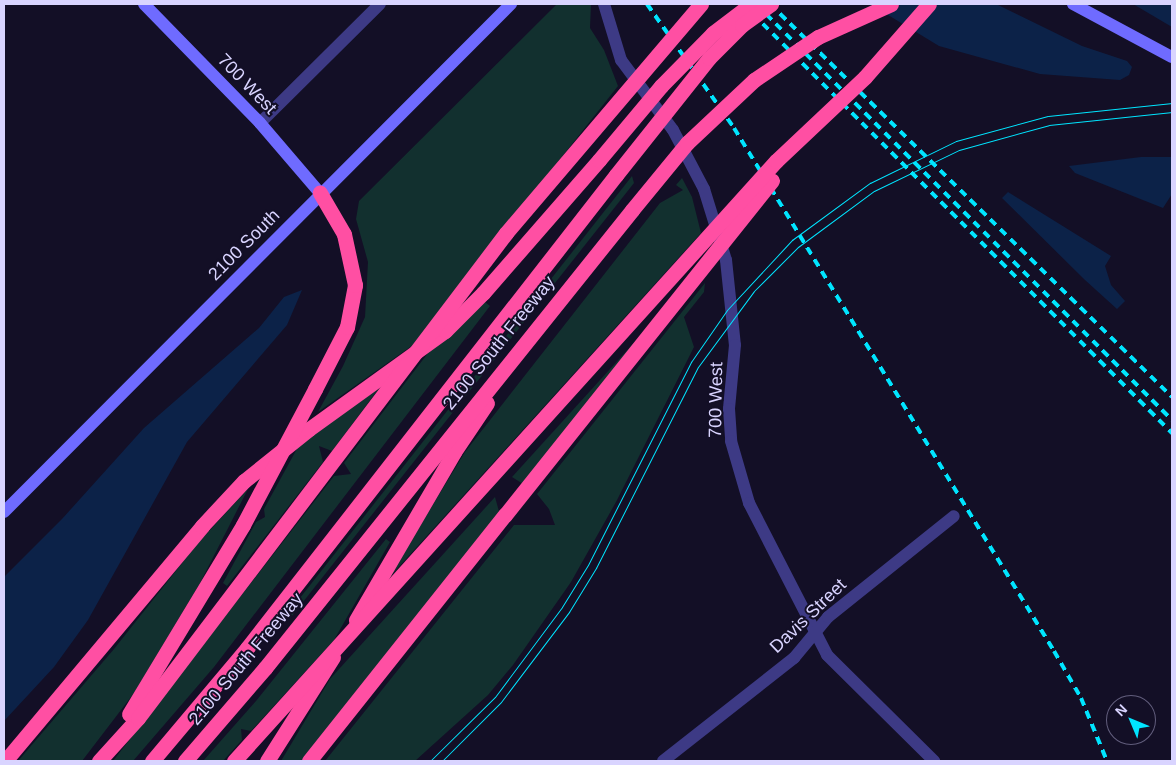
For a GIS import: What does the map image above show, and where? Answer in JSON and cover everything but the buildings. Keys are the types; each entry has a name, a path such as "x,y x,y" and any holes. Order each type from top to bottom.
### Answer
{"highway":[{"path":"99,761 506,233 701,4"},
{"path":"6,761 202,526 244,481 309,429 445,331 483,293 661,86 713,33 751,4"},
{"name":"2100 South Freeway","path":"152,761 253,640 709,58 742,25 771,4"},
{"name":"2100 South Freeway","path":"185,761 265,668 549,310 687,143 750,84 818,37 891,4"},
{"path":"310,761 767,186 929,4"},
{"path":"234,761 776,161 865,77"},
{"path":"134,716 243,525 340,342 351,313 355,285 344,234 320,193"},
{"path":"268,761 406,539 454,452 549,310"}],"main road":[{"name":"700 West","path":"144,4 260,123 320,193"},
{"name":"2100 South","path":"4,512 320,193 511,4"},
{"path":"1074,4 1172,57"}],"street":[{"path":"260,123 380,4"},
{"name":"700 West","path":"604,4 621,60 673,130 711,210 726,260 735,345 729,409 736,466 762,530 802,603 814,634 827,655 934,761"},
{"name":"Davis Street","path":"663,761 794,658 828,617 954,516"}],"green space":[{"path":"557,4 591,4 590,28 604,50 618,86 413,345 318,412 343,366 365,317 368,262 356,219 359,201"},
{"path":"632,176 634,183 288,621 296,603"},
{"path":"682,178 692,197 701,233 387,580 465,452 660,203 683,190 676,185"},
{"path":"705,283 704,292 684,317 694,347 616,502 571,582 513,665 488,695 415,761 325,761 514,525 555,525 549,509 537,494"},
{"path":"485,302 490,306 214,667 133,761 113,761 334,476 351,474 344,463 428,353"},
{"path":"640,336 523,484 512,477"},
{"path":"380,387 332,451 319,446 323,462 227,586 223,583 256,522 265,517 264,509 299,445"},
{"path":"248,489 200,583 134,693 82,761 18,761 114,649 198,543"},
{"path":"495,497 500,515 318,743 302,761 281,761 330,679"},
{"path":"386,539 390,542 334,640 251,731 241,729 242,740 223,761 203,761 256,701"}],"water":[{"path":"870,4 996,4 1082,46 1127,61 1132,67 1129,75 1120,80 1040,74 939,46"},
{"path":"1133,4 1172,4 1172,27"},
{"path":"1141,157 1172,157 1172,194 1163,208 1075,173 1069,166"},
{"path":"1008,192 1111,256 1105,266 1111,285 1125,301 1117,309 1002,198"},
{"path":"302,290 287,325 187,442 88,620 54,667 4,721 4,577 62,519 144,428 259,328 284,297"}],"tram line":[{"path":"430,761 495,697 562,607 588,565 691,362 727,310 792,240 870,183 956,141 1048,116 1172,103"},
{"path":"442,761 501,702 569,612 596,568 698,367 754,291 798,247 874,191 959,150 1049,125 1172,112"}],"railway":[{"path":"647,4 734,128 1054,651 1081,698 1107,761"},
{"path":"743,4 1172,433"},
{"path":"756,4 1172,420"},
{"path":"770,4 1172,397"}]}
